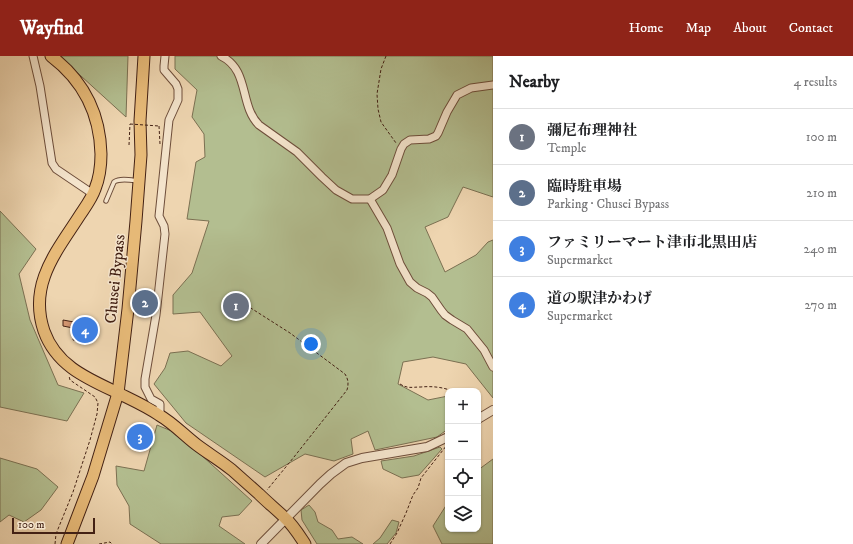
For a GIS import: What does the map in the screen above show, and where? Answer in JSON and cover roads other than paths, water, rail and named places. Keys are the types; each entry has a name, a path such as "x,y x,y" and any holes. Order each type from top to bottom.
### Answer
{"highway":[{"path":"51,56 68,72 90,101 97,122 101,147 101,161 97,183 93,194 55,254 44,275 40,290 39,307 40,317 47,337 55,352 72,369 92,381 160,415 198,446 232,470 286,519 305,544"},
{"name":"Chusei Bypass","path":"68,542 93,476 118,393 128,309 136,221 141,155 140,121 144,56"}],"street":[{"path":"33,56 40,86 52,162 56,169 93,194"},
{"path":"160,415 160,404 151,399 145,387 145,379 156,315 165,234 164,226 159,216 169,120 178,100 178,89 176,84 164,70 165,56"},
{"path":"221,56 228,59 234,66 242,84 249,110 254,120 297,152 336,190 352,199 370,199 383,190 392,175 401,149 407,141 429,139 436,136 447,112 457,96 471,88 493,85"},
{"path":"370,199 387,228 400,264 410,282 432,297 445,315 467,329 484,350 493,367"},
{"path":"481,417 493,410"},
{"path":"261,544 331,474 346,463 362,458 426,447 445,439"}],"lane":[{"path":"106,201 114,182 117,180 139,181"}],"place":[{"name":"臨時駐車場","path":"145,303"},
{"name":"彌尼布理神社","path":"236,306"},
{"name":"道の駅津かわげ","path":"85,330"},
{"name":"ファミリーマート津市北黒田店","path":"140,437"}]}
